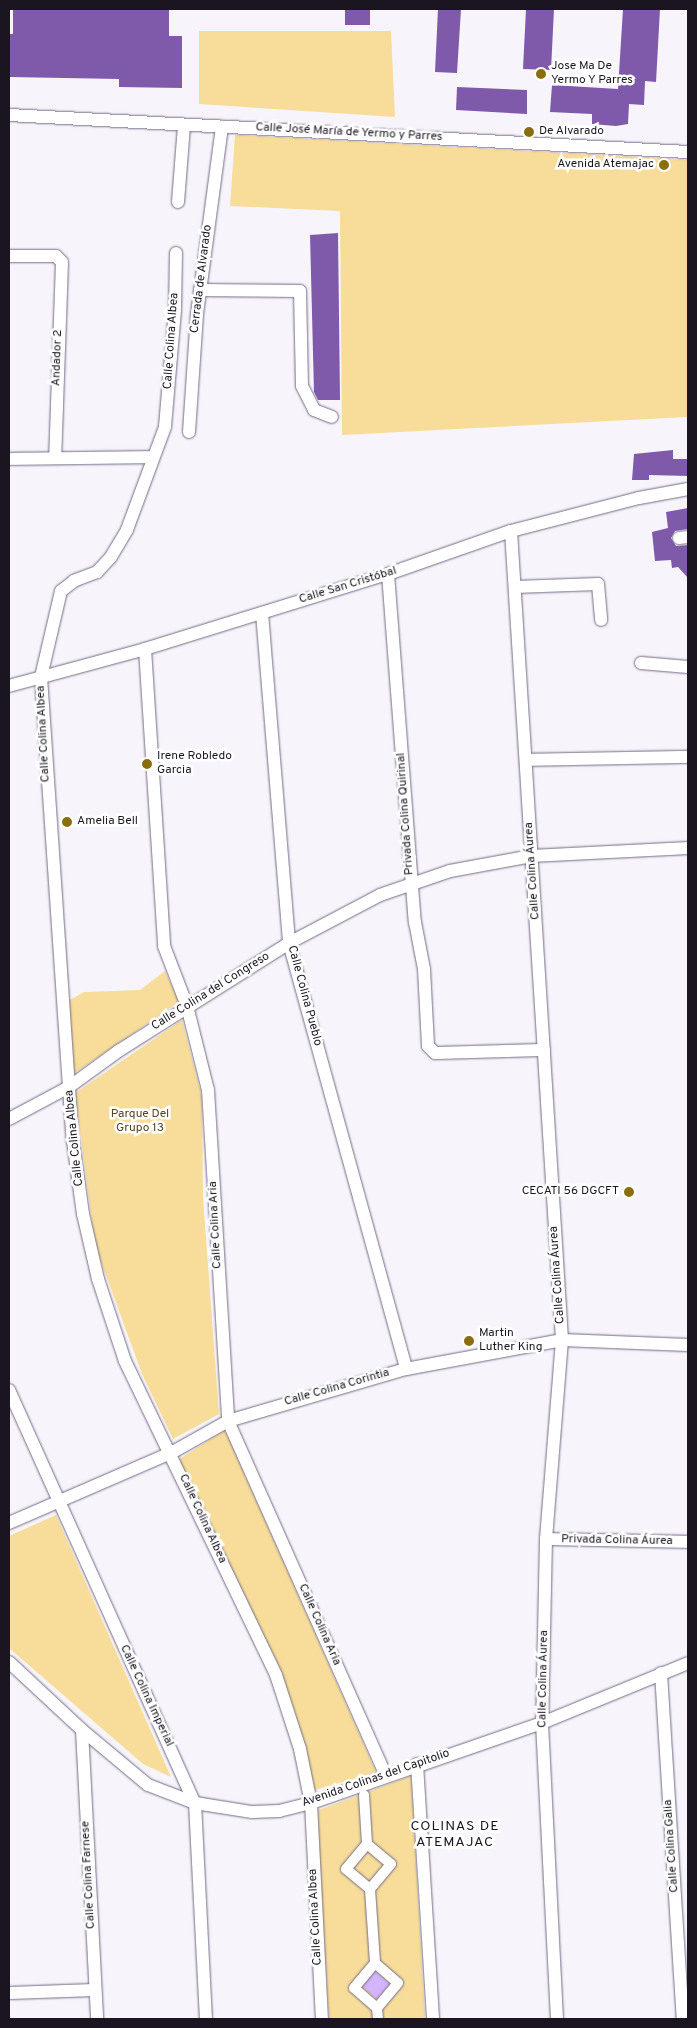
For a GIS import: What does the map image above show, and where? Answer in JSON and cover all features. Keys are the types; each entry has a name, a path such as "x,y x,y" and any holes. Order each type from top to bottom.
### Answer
{"street":[{"name":"Calle José María de Yermo y Parres","path":"9,115 688,152"},
{"path":"178,202 184,125"},
{"name":"Cerrada de Alvarado","path":"190,432 197,314 222,127"},
{"name":"Calle Colina Albea","path":"176,253 175,310 165,427 127,530 111,557 97,572 74,581 61,591 41,678 70,1088 83,1214 98,1279 125,1361 171,1453 276,1676 300,1749 311,1803 322,2019"},
{"name":"Andador 2","path":"9,256 60,258 55,458"},
{"path":"200,290 300,291 302,386 314,410 332,416"},
{"path":"175,310 197,314"},
{"path":"9,459 153,456"},
{"name":"Calle San Cristóbal","path":"9,686 146,649 388,574 511,531 639,498 688,489"},
{"name":"Calle Colina Áurea","path":"511,531 562,1340 546,1539 542,1723 558,2019"},
{"name":"Privada Colina Quirinal","path":"388,574 412,883 424,969 430,1052 544,1050"},
{"path":"515,587 598,584 601,620"},
{"name":"Calle Colina Pueblo","path":"262,613 290,943 406,1369"},
{"name":"Calle Colina Aria","path":"146,649 164,946 187,1006 208,1090 228,1421 386,1776"},
{"path":"641,663 688,667"},
{"path":"526,760 688,758"},
{"name":"Calle Colina del Congreso","path":"9,1119 70,1088 120,1050 187,1006 290,943 338,915 412,883 450,871 532,856 688,848"},
{"name":"Calle Colina Corintia","path":"9,1523 171,1453 228,1421 406,1369 562,1340 688,1345"},
{"name":"Calle Colina Imperial","path":"9,1390 57,1501 195,1803 206,2019"},
{"name":"Privada Colina Áurea","path":"546,1539 688,1542"},
{"name":"Avenida Colinas del Capitolio","path":"9,1662 82,1730 148,1785 195,1803 252,1812 279,1811 311,1803 417,1764 542,1723 688,1663"},
{"name":"Calle Colina Galia","path":"661,1673 683,2019"},
{"name":"Calle Colina Farnese","path":"82,1730 96,2019"},
{"path":"417,1764 433,2019"},
{"path":"364,1795 367,1844 346,1869 370,1889"},
{"path":"367,1844 391,1864 370,1889 375,1963 354,1988 377,2008 378,2019"},
{"path":"375,1963 398,1983 377,2008"},
{"path":"9,1993 95,1990"}],"green space":[{"path":"199,31 391,31 395,117 199,104"},
{"path":"235,135 688,160 688,417 342,435 340,211 230,206"},
{"path":"165,971 179,1002 73,1074 68,1001 84,992 140,990"},
{"name":"Parque Del Grupo 13","path":"182,1020 202,1097 203,1197 219,1414 173,1439 142,1374 95,1245 75,1093"},
{"path":"225,1430 376,1772 315,1790 302,1739 178,1460"},
{"path":"56,1515 171,1777 143,1764 9,1648 9,1536"},
{"path":"411,1776 425,2019 329,2019 316,1811"}],"shaded area":[{"path":"375,1971 390,1984 377,1999 362,1986"}],"building":[{"path":"13,9 169,9 169,36 182,36 182,88 119,87 119,79 9,77 9,34 13,34"},
{"path":"345,9 370,9 370,25 345,25"},
{"path":"438,9 461,9 457,73 435,72"},
{"path":"526,9 554,9 551,70 523,69"},
{"path":"623,9 660,9 656,82 645,81 644,105 629,104 628,124 616,126 592,124 592,114 550,112 552,85 618,89"},
{"path":"457,87 527,90 527,114 456,110"},
{"path":"338,233 340,400 318,400 314,392 310,235"},
{"path":"673,450 673,459 688,459 688,476 649,475 649,480 632,480 634,454"},
{"path":"688,508 688,529 675,531 671,538 676,546 688,545 688,578 678,567 672,568 671,560 655,561 652,532 668,528 666,512"}],"place":[{"name":"Jose Ma De Yermo Y Parres","path":"541,74"},
{"name":"De Alvarado","path":"529,132"},
{"name":"Avenida Atemajac","path":"664,165"},
{"name":"Irene Robledo Garcia","path":"147,764"},
{"name":"Amelia Bell","path":"67,822"},
{"name":"CECATI 56 DGCFT","path":"629,1192"},
{"name":"Martin Luther King","path":"469,1341"}],"district":[{"name":"COLINAS DE ATEMAJAC","path":"455,1835"}]}
